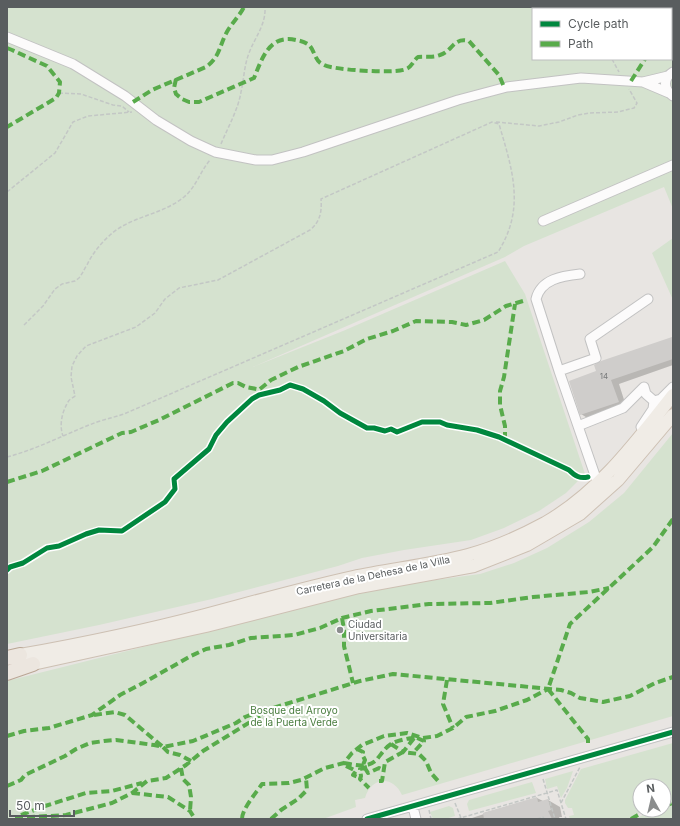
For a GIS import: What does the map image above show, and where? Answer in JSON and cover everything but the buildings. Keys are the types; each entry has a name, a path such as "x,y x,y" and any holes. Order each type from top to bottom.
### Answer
{"highway":[{"path":"7,670 33,664"},
{"path":"7,673 33,664"}],"main road":[{"name":"Carretera de la Dehesa de la Villa","path":"11,657 145,629 353,577 445,560 470,554 519,537 572,505 598,484 612,470 673,395"},
{"name":"Carretera de la Dehesa de la Villa","path":"33,664 199,627 359,586 474,566 527,545 580,514 618,480 673,415"}],"street":[{"path":"7,37 73,64 125,96 156,120 191,141 215,152 256,160 272,160 303,152 458,100 507,87 581,78 643,82 671,94"},
{"path":"643,82 670,74"},
{"path":"670,74 666,85 671,94"},
{"path":"543,221 673,165"},
{"path":"580,274 558,278 542,285 536,299 598,484"},
{"path":"559,371 596,358 590,339 648,299"},
{"path":"578,426 623,408 644,387 646,394 654,401"},
{"path":"654,401 660,399 673,387"},
{"path":"612,470 653,409 654,401"},
{"path":"367,819 673,732"},
{"path":"413,806 416,819"}],"path":[{"path":"219,147 233,118 241,92 249,53 264,23 265,7"},
{"path":"63,436 61,422 68,401 75,396 71,377 72,366 77,356 86,346 136,327 155,313 165,299 179,288 218,280 310,230 319,220 321,215 321,199 492,122 540,126 559,122 578,115 618,112 634,108 637,103 613,60"},
{"path":"59,93 81,94 113,105 122,106 130,112"},
{"path":"7,192 55,153 73,122 88,116 145,111"},
{"path":"7,457 98,422 124,414 498,252 505,241 511,223 515,196 508,158 499,124 492,122"},
{"path":"24,326 43,306 56,289 62,284 75,282 79,278 95,252 110,235 132,221 166,207 184,197 197,182 203,168 213,156"},
{"path":"561,804 581,766"},
{"path":"542,777 555,819"},
{"path":"457,819 557,790 566,819"},
{"path":"455,801 462,818"},
{"path":"428,808 431,819"},
{"path":"537,819 543,817 544,819"}],"green space":[{"path":"7,7 673,7 673,209 664,187 524,246 505,257 253,367 343,331 505,261 525,294 585,474 566,493 539,511 504,528 471,540 362,558 338,566 212,599 7,644"},
{"path":"673,238 673,300 652,253"},
{"name":"Bosque del Arroyo de la Puerta Verde","path":"673,433 673,716 402,795 393,784 382,781 372,786 365,798 355,800 356,807 323,819 7,819 7,681 383,587 480,574 514,563 547,548 589,522 624,493"},
{"path":"673,743 673,802 672,778 632,778 632,817 628,819 570,819 569,816 574,815 572,808 568,808 565,800 581,769"},
{"path":"573,771 567,788 561,798 557,786 547,789 545,779"},
{"path":"532,782 536,793 469,811 467,804 469,800"},
{"path":"672,805 673,819 635,819 672,818"},
{"path":"449,806 453,808 455,816 445,819 433,819 430,812"}],"marked path":[{"path":"133,102 152,90 206,67 211,63 217,54 225,35 244,7"},
{"path":"176,79 174,88 176,94 189,102 199,102 254,78 260,63 273,44 287,39 302,41 310,46 321,64 330,67 365,71 390,71 406,69 410,67 418,57 440,55 448,51 456,43 464,40 469,41 499,75 504,87"},
{"path":"7,48 47,66 60,82 59,93 56,98 7,127"},
{"path":"631,81 644,60"},
{"path":"260,389 271,380 298,367 344,351 367,339 393,331 416,321 452,322 466,325 484,320 506,306 523,301"},
{"path":"505,440 505,426 500,405 500,391 504,377 515,304"},
{"path":"7,482 42,471 122,433 131,432 159,420 233,383 262,390"},
{"path":"588,743 588,739 548,689 570,624 653,547 673,519"},
{"path":"7,736 24,731 49,728 92,715 120,695 206,649 229,645 251,638 294,635 320,628 342,618 371,611 429,604 490,603 533,597 589,592 609,588"},
{"path":"342,618 344,629 344,646 353,683"},
{"path":"15,818 66,815 112,803 132,793 147,781 166,778 186,765 203,751 273,708 360,681 393,674 561,690 580,698 603,702 630,696 655,683 673,677"},
{"path":"447,680 443,704 453,728"},
{"path":"242,819 244,811 262,784 289,783 301,780 325,768 344,763 352,753 362,745 384,736 407,733 423,738 437,736 453,728 466,717 495,711 527,700 548,689"},
{"path":"94,715 115,712 125,715 163,747 193,741 236,723 255,713 264,714"},
{"path":"391,744 403,752 415,737 424,741 413,753"},
{"path":"344,763 353,765 371,764 391,744 401,740 418,737"},
{"path":"7,786 21,780 25,775 65,756 76,749 90,743 104,741 116,740 163,747 168,752 180,755 191,761"},
{"path":"357,749 363,752 362,754 365,760 363,765 368,773 379,768 383,770"},
{"path":"379,781 382,781 385,762 403,752 419,754 426,761 431,773 440,783"},
{"path":"346,766 356,771 353,775 360,778"},
{"path":"367,767 360,769 360,779 369,788"},
{"path":"181,768 183,779 189,785 191,797 190,811"},
{"path":"271,819 281,810 298,799 307,790 306,778"},
{"path":"21,815 86,793 112,791 142,783"},
{"path":"132,793 168,797 190,811 195,819"}],"cycle path":[{"path":"7,570 10,567 23,563 47,548 59,546 86,534 99,530 122,531 165,502 175,489 174,479 209,449 216,435 227,422 252,399 259,395 280,390 290,385 303,389 324,401 340,413 367,428 385,431 391,429 397,432 422,422 440,422 447,425 477,430 499,437 569,470 573,474 582,478 588,477"},
{"path":"367,819 673,732"}],"place":[{"name":"Ciudad Universitaria","path":"340,630"}]}
